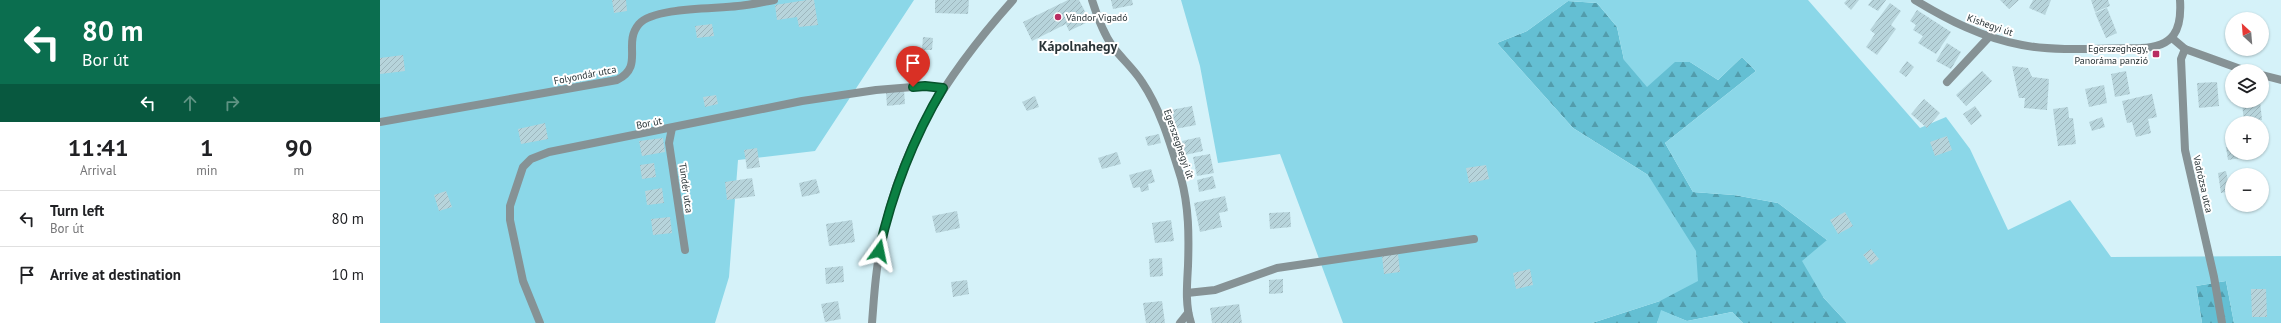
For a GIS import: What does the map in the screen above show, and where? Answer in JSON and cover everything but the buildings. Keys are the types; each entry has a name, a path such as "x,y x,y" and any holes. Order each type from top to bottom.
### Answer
{"street":[{"name":"Folyondár utca","path":"380,122 617,80 626,76 632,66 632,45 634,33 640,24 650,17 668,13 739,6 774,0"},
{"path":"872,323 879,251 888,212 905,163 930,110 943,88 972,47 1013,0"},
{"name":"Egerszeghegyi út","path":"1092,0 1098,18 1112,46 1142,81 1150,96 1181,179 1187,200 1189,238 1187,293 1188,313 1191,323"},
{"name":"Kishegyi út","path":"1915,0 1958,24 1989,37 2022,46 2058,48 2153,48 2167,42 2172,38"},
{"path":"2180,0 2179,25 2172,38 2185,49 2227,64"},
{"path":"1947,82 1989,37"},
{"name":"Vadrózsa utca","path":"2185,49 2181,59 2185,150 2214,277 2222,323"},
{"path":"2269,77 2281,80"},
{"name":"Bor út","path":"540,323 523,281 510,220 510,206 523,167 531,159 549,152 802,101 876,90 925,86 943,88"},
{"name":"Tündér utca","path":"672,128 669,143 685,250"},
{"path":"1187,293 1215,290 1278,268 1474,239"},
{"path":"1180,323 1188,313"}],"green space":[{"path":"1568,1 1597,3 1617,27 1624,60 1690,62 1718,80 1742,57 1756,71 1665,143 1693,192 1734,195 1778,203 1827,240 1823,297 1847,323 1743,323 1732,312 1687,321 1662,311 1657,323 1592,323 1660,301 1648,175 1573,128 1497,43 1527,31"},
{"path":"2226,281 2234,323 2202,323 2196,286"}],"shaded area":[{"path":"380,0 914,0 815,151 738,160 729,277 715,323 380,323"},
{"path":"1181,0 1808,0 1920,128 1946,117 1970,149 2008,230 2070,200 2111,257 2281,256 2281,323 2234,323 2226,281 2196,286 2202,323 1847,323 1823,297 1802,261 1827,240 1778,203 1734,195 1693,192 1665,143 1756,71 1742,57 1718,80 1690,62 1675,62 1647,87 1624,60 1617,27 1597,3 1568,1 1527,31 1497,43 1573,128 1648,175 1696,251 1698,281 1660,301 1592,323 1343,323 1280,154 1218,163 1200,66"},
{"path":"1661,310 1687,321 1732,312 1743,323 1657,323"}],"place":[{"name":"Vándor Vigadó","path":"1058,17"},
{"name":"Egerszeghegy, Panoráma panzió","path":"2156,54"}],"district":[{"name":"Kápolnahegy","path":"1078,46"}],"route":[{"path":"879,251 888,212 898,180 930,110 943,88 925,86 913,87"}]}
